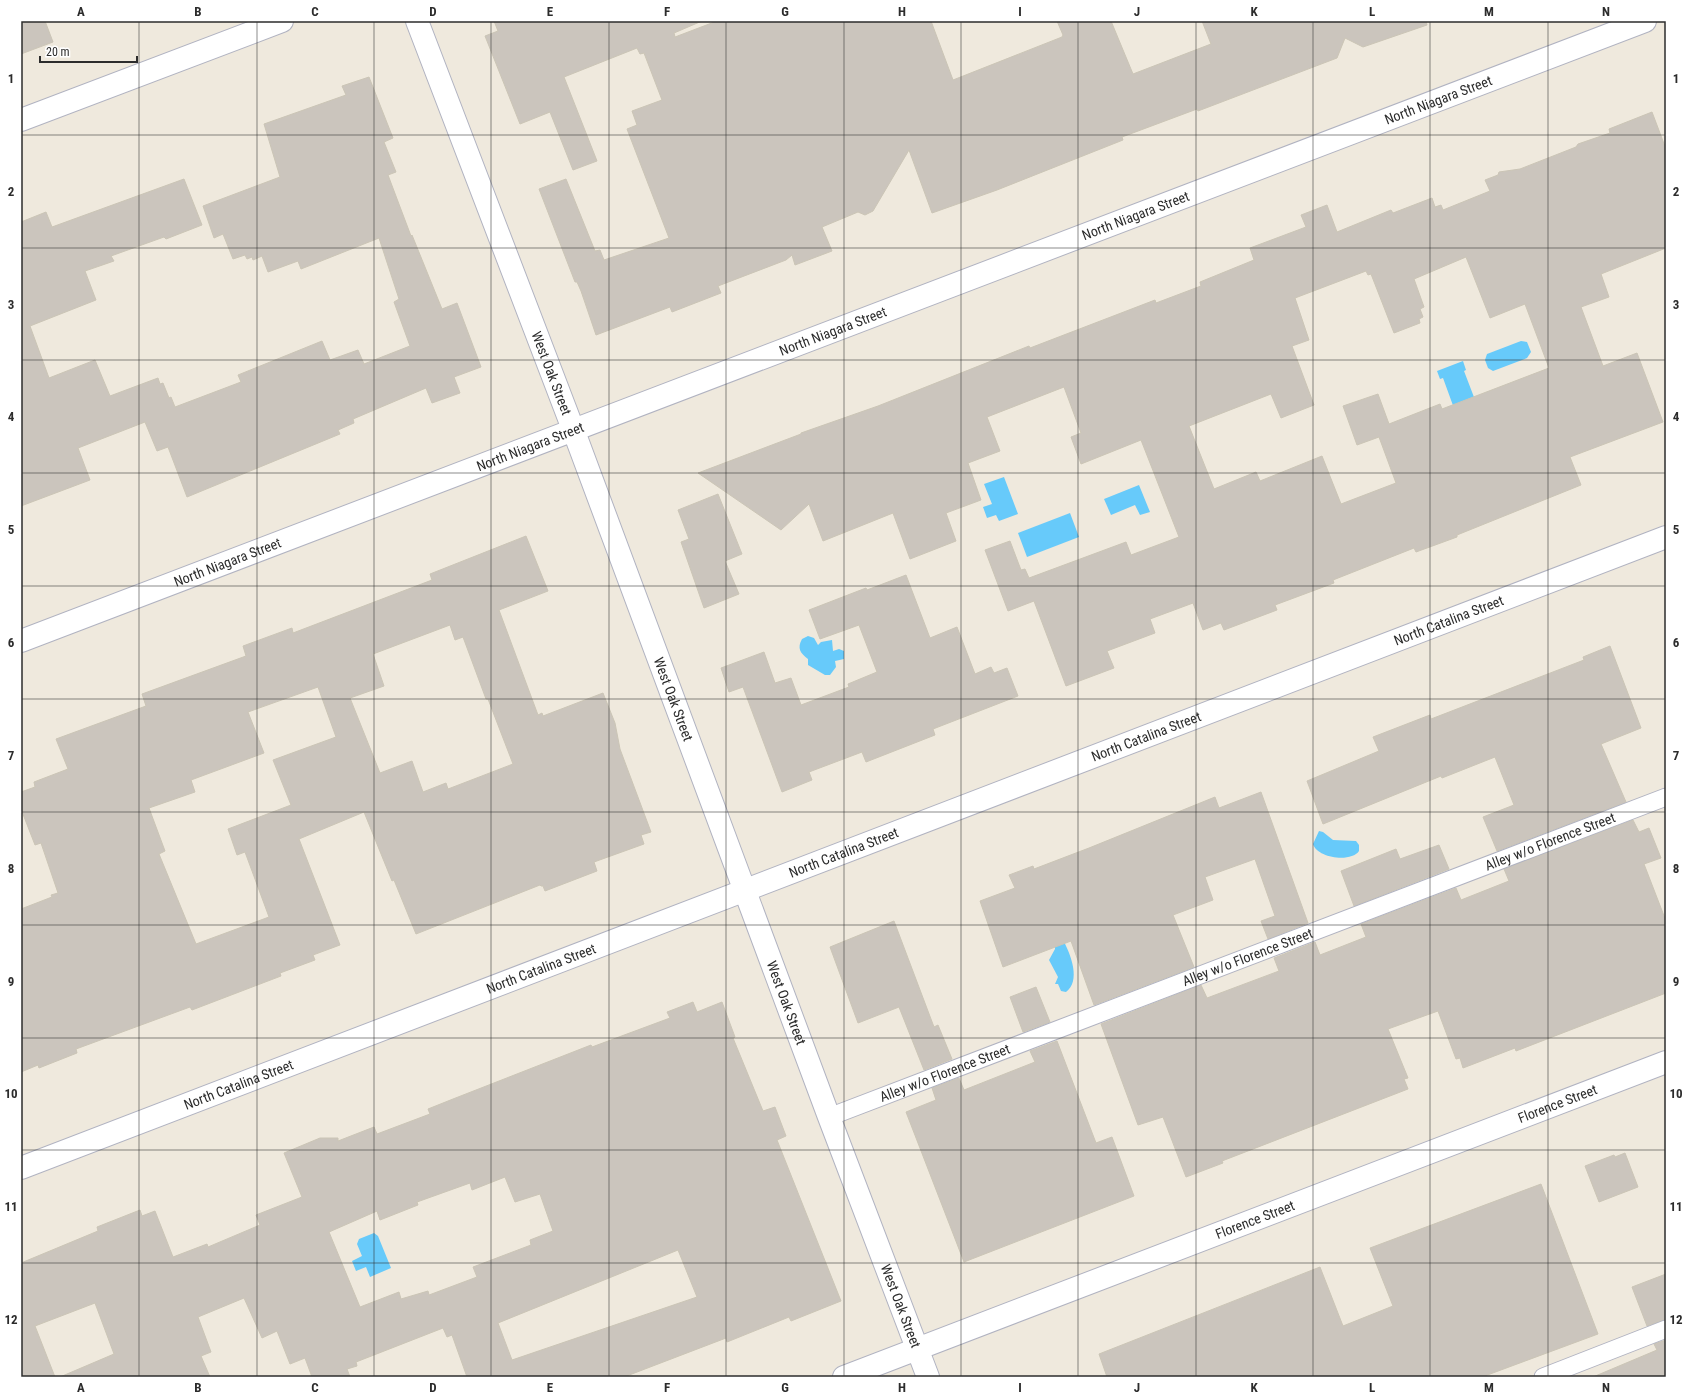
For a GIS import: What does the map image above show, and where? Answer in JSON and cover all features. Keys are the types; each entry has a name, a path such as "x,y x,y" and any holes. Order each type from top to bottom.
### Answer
{"street":[{"path":"21,120 282,21"},
{"name":"West Oak Street","path":"417,21 573,429 829,1117 928,1377"},
{"name":"North Niagara Street","path":"21,640 1645,21"},
{"name":"North Catalina Street","path":"21,1168 1666,537"},
{"name":"Florence Street","path":"844,1377 1666,1062"}],"lane":[{"name":"Alley w/o Florence Street","path":"829,1117 1666,797"},
{"path":"1543,1377 1666,1329"}],"water":[{"path":"1521,341 1527,342 1531,352 1527,358 1493,371 1488,368 1485,360 1487,354"},
{"path":"1463,361 1466,370 1464,371 1477,405 1459,422 1443,378 1440,379 1437,371"},
{"path":"1004,477 1018,514 999,521 996,515 987,518 983,507 992,504 984,484"},
{"path":"1139,485 1150,512 1140,515 1135,505 1111,515 1104,499"},
{"path":"1070,513 1079,537 1027,557 1018,533"},
{"path":"808,636 814,638 818,645 821,642 832,640 833,651 839,649 844,651 844,659 835,661 836,667 830,675 825,675 808,665 808,659 800,650 800,642"},
{"path":"1319,831 1323,832 1333,840 1356,841 1359,845 1359,851 1355,855 1342,858 1327,856 1321,853 1313,844"},
{"path":"1055,942 1064,942 1072,961 1074,975 1073,981 1071,987 1066,992 1061,991 1058,984 1055,984 1058,977 1049,960 1055,949"},
{"path":"374,1233 378,1236 391,1268 370,1277 366,1267 356,1271 352,1261 362,1256 357,1244 359,1239"}],"building":[{"path":"21,21 45,21 53,42 21,54"},
{"path":"494,21 702,21 674,33 675,37 717,21 931,21 953,80 1062,37 1063,35 1057,21 1111,21 1133,74 1211,44 1202,21 1426,21 1427,25 1363,47 1345,38 1337,58 1198,111 1197,109 1122,137 1123,140 997,190 932,213 909,150 873,211 865,215 858,212 822,227 832,251 795,265 792,255 786,260 718,286 721,293 672,312 670,307 596,335 581,291 577,282 575,282 539,189 566,179 595,251 600,250 604,260 669,238 627,129 637,125 632,111 662,100 644,53 640,54 637,48 564,77 597,161 573,170 550,112 520,124 485,36 498,31"},
{"path":"369,77 393,138 384,142 396,172 388,175 411,236 412,235 442,309 457,303 481,367 454,377 460,393 432,403 426,388 353,419 354,423 338,430 340,434 187,497 168,447 157,451 145,422 78,448 90,480 21,506 21,222 46,212 52,227 184,179 202,225 166,239 164,237 111,256 114,261 85,271 96,300 30,326 49,378 95,360 110,396 158,378 160,384 163,383 169,398 171,397 175,407 241,382 238,375 322,341 330,360 358,350 364,364 410,346 394,302 399,299 379,238 301,269 298,261 268,272 262,256 253,260 252,257 247,259 245,255 233,259 223,234 214,238 203,206 280,177 264,124 346,95 342,86"},
{"path":"1652,112 1666,149 1666,248 1601,274 1609,297 1581,307 1603,366 1637,353 1663,422 1570,457 1581,485 1457,535 1457,537 1416,552 1414,548 1333,580 1334,583 1275,605 1277,610 1224,630 1221,623 1203,630 1193,603 1150,619 1155,633 1107,651 1114,668 1066,686 1034,601 1008,611 985,550 1010,541 1021,570 1025,569 1029,578 1126,542 1131,555 1179,537 1141,440 1081,464 1071,437 1081,433 1064,387 987,417 1000,451 968,463 981,500 946,513 956,541 910,559 893,513 823,541 809,504 781,530 698,473 801,433 878,406 1029,346 1030,348 1155,300 1156,303 1201,286 1200,282 1254,260 1250,248 1306,227 1301,215 1327,205 1337,232 1391,210 1393,213 1432,198 1435,207 1441,205 1443,210 1490,191 1485,180 1498,175 1499,172 1520,169 1576,147 1578,144 1610,133 1609,129","holes":["1466,257 1490,318 1525,304 1549,368 1442,409 1440,404 1389,424 1378,394 1343,406 1357,445 1379,437 1396,483 1341,504 1322,456 1260,481 1256,472 1214,489 1189,426 1271,394 1281,418 1314,405 1292,346 1309,340 1295,298 1366,271 1368,275 1371,274 1394,333 1420,323 1419,319 1423,317 1420,309 1424,307 1414,279"]},
{"path":"718,494 742,554 725,561 739,594 704,608 681,542 689,539 678,510"},
{"path":"526,536 548,591 499,610 538,715 542,713 543,716 603,693 615,723 620,749 651,832 641,835 644,844 594,862 597,871 545,891 543,886 540,885 416,934 394,880 392,881 364,812 299,839 340,945 313,955 315,960 280,973 281,976 192,1010 190,1007 76,1049 77,1053 39,1068 38,1065 21,1072 21,909 52,897 51,895 58,893 41,843 35,845 21,809 21,792 35,787 34,782 68,769 56,739 146,706 142,694 246,656 243,646 292,628 293,633 432,580 430,574","holes":["450,625 455,640 463,637 486,699 488,699 513,764 448,789 446,783 423,792 412,761 380,773 350,698 384,686 373,654","318,687 336,737 273,760 291,805 228,829 237,855 245,852 269,917 196,944 159,854 165,851 149,808 195,792 191,780 264,753 248,712"]},
{"path":"906,575 930,638 957,627 975,674 991,667 994,673 1007,668 1018,696 933,729 935,735 866,762 862,752 809,772 812,780 782,792 743,687 729,692 721,668 764,652 775,683 791,678 801,705 849,687 848,684 877,672 859,625 820,639 809,610 866,588 867,590"},
{"path":"1610,646 1641,728 1601,744 1626,802 1497,851 1483,817 1514,805 1495,757 1442,778 1441,776 1323,824 1307,781 1379,751 1373,737 1430,715 1431,719 1584,660 1583,657"},
{"path":"1261,792 1308,923 1268,939 1261,921 1275,916 1255,859 1205,877 1213,900 1173,915 1194,967 1094,1005 1071,941 1003,967 980,901 1015,888 1009,875 1033,866 1034,869 1215,797 1219,808"},
{"path":"1633,820 1639,832 1649,828 1661,858 1644,864 1666,921 1666,993 1516,1051 1515,1048 1463,1068 1460,1058 1456,1059 1438,1011 1388,1029 1408,1078 1404,1079 1408,1089 1222,1161 1223,1163 1186,1177 1163,1117 1138,1125 1101,1024 1201,985 1207,998 1279,971 1274,958 1315,942 1320,955 1366,937 1361,924 1456,888 1461,900 1509,881 1504,869"},
{"path":"1439,845 1449,869 1354,906 1341,871 1396,849 1400,859"},
{"path":"894,921 934,1027 938,1025 952,1059 924,1070 899,1007 858,1023 830,947"},
{"path":"1036,987 1050,1022 1023,1032 1010,997"},
{"path":"693,1002 697,1012 722,1002 735,1037 733,1038 763,1111 775,1107 786,1136 777,1140 841,1301 791,1321 789,1317 727,1342 726,1338 624,1377 467,1377 452,1335 447,1337 443,1328 356,1362 357,1366 347,1369 350,1377 312,1377 305,1358 290,1364 277,1331 262,1338 244,1298 198,1317 211,1352 201,1356 210,1377 60,1377 114,1354 95,1303 35,1326 55,1377 21,1377 21,1263 98,1231 97,1227 140,1210 142,1216 155,1211 173,1257 207,1244 208,1247 260,1225 256,1215 302,1197 284,1153 320,1138 338,1138 338,1141 374,1127 377,1134 430,1114 428,1109 453,1099 591,1045 592,1047 670,1018 667,1012","holes":["505,1177 515,1202 540,1194 553,1231 530,1240 531,1245 473,1267 477,1277 429,1295 428,1291 401,1299 399,1292 360,1307 329,1232 377,1211 380,1220 418,1205 417,1202 470,1183 472,1190","678,1250 697,1297 512,1360 498,1323"]},
{"path":"1057,1041 1096,1143 1112,1137 1134,1196 964,1262 906,1112 936,1100 932,1088 959,1078 964,1090 1035,1062 1030,1051"},
{"path":"1625,1153 1638,1187 1599,1202 1585,1166 1614,1155 1615,1157"},
{"path":"1541,1184 1598,1334 1482,1377 1107,1377 1099,1354 1320,1267 1343,1326 1393,1306 1370,1248"},
{"path":"1666,1274 1666,1319 1647,1326 1632,1287"},
{"path":"1666,1340 1666,1377 1593,1377 1657,1350 1654,1344"}]}
